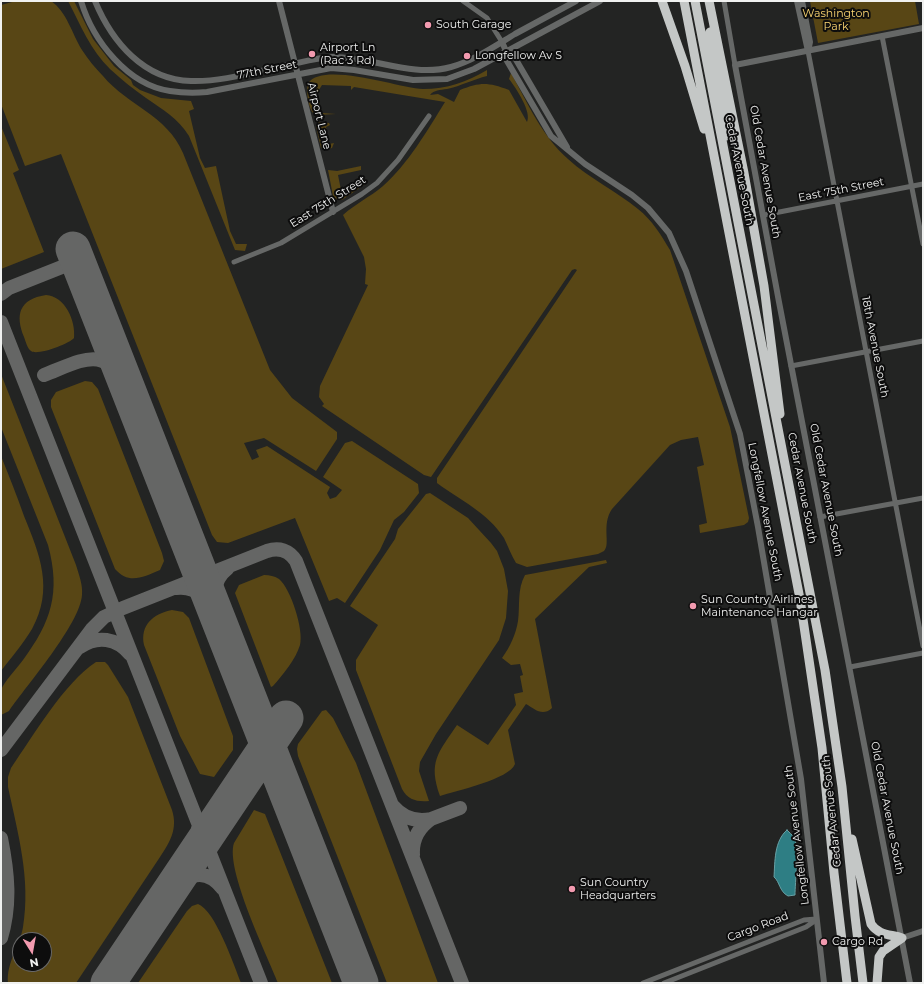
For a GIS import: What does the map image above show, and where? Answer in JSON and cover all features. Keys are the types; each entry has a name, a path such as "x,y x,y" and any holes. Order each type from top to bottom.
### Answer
{"highway":[{"path":"662,1 685,66 718,181"},
{"name":"Cedar Avenue South","path":"684,1 718,181 738,272 803,614 822,748 834,873 847,983"},
{"name":"Cedar Avenue South","path":"694,1 825,670 842,786 863,983"},
{"path":"704,1 719,82 735,212"},
{"path":"709,1 724,72 764,286 780,406 779,431"},
{"path":"715,1 724,72"},
{"path":"842,786 869,919 877,931 902,938"},
{"path":"877,983 877,965 879,957 888,947 895,944 902,938"}],"street":[{"name":"77th Street","path":"81,1 93,28 108,51 124,69 145,82 169,91 191,93 207,92 325,69 339,68 413,80 438,80 464,74 600,1"},
{"name":"77th Street","path":"95,1 103,19 121,46 139,63 155,73 173,79 206,81 324,58 339,58 420,70 435,70 460,64 576,1"},
{"name":"Airport Lane","path":"279,1 333,212"},
{"path":"463,1 487,18 502,42"},
{"name":"Old Cedar Avenue South","path":"724,1 791,366 910,983"},
{"path":"797,1 808,51"},
{"path":"802,1 810,42 808,51"},
{"path":"735,65 923,28"},
{"path":"882,36 923,244"},
{"name":"Longfellow Avenue South","path":"502,42 506,51 507,61 538,117 551,136 585,164 641,202 669,233 683,260 734,414 747,467 781,652 801,779 824,983"},
{"name":"18th Avenue South","path":"808,51 923,646"},
{"name":"East 75th Street","path":"234,262 273,247 362,194 387,172 405,151 429,116"},
{"name":"East 75th Street","path":"764,215 837,202 923,184"},
{"path":"791,366 923,341"},
{"path":"820,517 923,498"},
{"path":"850,667 923,653"},
{"name":"Cargo Road","path":"643,983 804,920 816,919"},
{"name":"Cargo Road","path":"664,983 806,927 816,919"},
{"path":"902,938 923,931"}],"green space":[{"path":"16,1 51,1 57,6 65,17 78,44 97,70 113,86 157,120 176,140 183,153 270,370 292,398 337,432 337,439 316,471 264,438 244,443 252,460 259,457 256,450 267,446 330,487 327,493 330,499 336,497 342,490 323,477 345,443 352,441 418,484 419,493 404,512 394,520 380,550 345,603 337,598 329,601 295,518 228,543 217,542 212,535 61,154 25,166 1,104 1,5"},
{"path":"68,1 74,1 93,39 114,66 131,80 133,85 140,90 161,98 191,101 194,109 189,111 200,158 205,168 216,166 230,231 236,244 247,244 245,251 235,250 189,136 185,130 170,115 132,88 103,62 86,37"},
{"name":"Washington Park","path":"810,1 915,1 919,24 818,43"},
{"path":"487,70 487,76 452,88 435,91 430,95 438,94 454,102 460,90 479,84 490,84 509,90 527,122 528,118 525,106 509,79 511,73 536,119 559,150 585,173 643,213 656,228 670,250 730,427 749,518 748,522 744,525 700,533 699,525 707,523 697,467 704,465 698,437 681,440 670,445 612,509 607,521 607,544 604,551 598,554 527,567 516,563 504,538 490,521 437,483 437,478 577,270 575,269 572,270 431,477 424,475 322,406 324,404 319,397 320,386 368,285 365,284 366,269 364,257 343,215 383,186 401,168 417,147 445,102 354,87 351,90 351,86 322,85 317,93 322,113 336,114 316,115 313,113 309,105 307,91 308,83 317,77 345,75 362,77 412,88 432,89 456,84"},
{"path":"319,122 329,123 330,125 326,127 329,144 334,143 332,148 325,150 321,148 316,126"},
{"path":"1,126 19,170 13,173 44,252 1,269"},
{"path":"361,166 361,170 338,175 341,190 363,185 368,182 342,200 335,199 333,196 328,170 337,171"},
{"path":"46,295 53,296 59,300 68,310 73,324 74,338 53,349 34,352 30,350 27,345 21,329 20,315 25,304 30,300"},
{"path":"1,374 76,565 82,588 82,595 79,607 63,638 9,711 1,715 1,690 41,633 51,606 54,578 48,545 1,427"},
{"path":"85,381 92,382 98,389 162,553 164,561 160,570 142,577 126,577 115,569 51,407 51,400 56,392"},
{"path":"1,456 35,544 42,572 43,586 39,614 32,629 1,671"},
{"path":"430,493 468,518 491,543 497,551 504,569 508,591 506,618 499,640 436,734 420,762 419,771 429,801 417,801 407,796 402,789 356,670 356,660 378,625 350,606 395,539 398,529 426,494"},
{"path":"606,560 607,563 589,567 535,619 552,708 548,711 542,712 526,704 508,730 515,764 503,775 469,788 440,796 435,774 435,766 440,751 457,725 488,745 516,705 514,694 523,692 520,676 523,675 520,664 511,665 502,658 516,631 520,592 522,580 525,575"},
{"path":"264,575 279,579 284,584 296,610 301,638 300,645 292,661 271,687 235,593 239,585"},
{"path":"172,610 183,612 189,618 233,736 233,750 214,777 200,774 180,736 144,645 144,632 149,622 159,614"},
{"path":"96,662 105,662 108,665 128,697 172,810 174,823 172,835 164,851 76,983 8,983 9,968 12,959 12,972 52,972 52,932 22,932 25,909 24,874 19,839 8,787 8,777 11,768 39,726 72,683"},
{"path":"326,710 333,718 356,763 438,983 387,983 298,756 298,744 322,711"},
{"path":"254,810 265,814 332,983 278,983 248,912 236,872 233,855 234,843"},
{"path":"198,904 211,916 217,927 241,983 138,983 187,911 192,906"}],"water":[{"path":"787,830 794,837 797,856 795,895 788,896 783,892 774,877 777,846"}],"taxiway":[{"path":"1,294 9,288 77,261"},
{"path":"1,322 261,983"},
{"path":"44,375 83,360 93,359 103,361 112,366 129,392"},
{"path":"1,750 92,629 104,617 123,608 267,551 276,549 287,552 296,561 462,983"},
{"path":"176,588 192,589 198,592 208,602 219,622 214,593 215,586 222,574 228,568"},
{"path":"80,647 93,641 106,640 119,644 130,654"},
{"path":"393,806 401,814 410,818 420,820 431,819 419,830 415,839 413,855"},
{"path":"431,819 460,808"},
{"path":"181,874 195,851 198,829"},
{"path":"1,838 7,876 6,913 1,938"},
{"path":"165,899 178,885 192,876 207,876 223,889"}],"runway":[{"path":"73,249 361,983"},
{"path":"108,983 286,718"}],"place":[{"name":"South Garage","path":"428,25"},
{"name":"Airport Ln (Rac 3 Rd)","path":"312,54"},
{"name":"Longfellow Av S","path":"467,56"},
{"name":"Sun Country Airlines Maintenance Hangar","path":"693,606"},
{"name":"Sun Country Headquarters","path":"572,889"},
{"name":"Cargo Rd","path":"824,942"}]}
